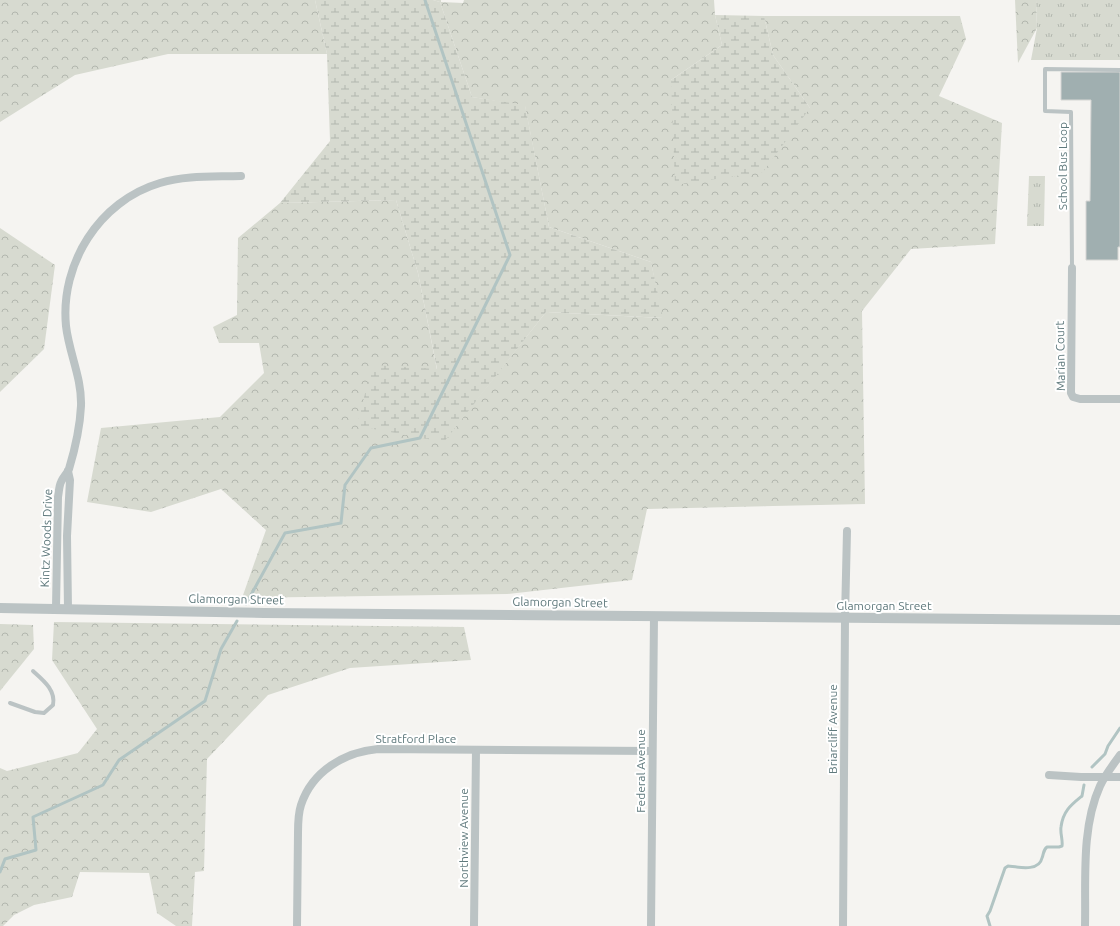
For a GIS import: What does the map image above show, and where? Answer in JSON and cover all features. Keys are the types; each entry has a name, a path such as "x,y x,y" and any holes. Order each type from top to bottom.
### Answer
{"street":[{"name":"Kintz Woods Drive","path":"56,608 58,497 60,485 68,471 77,436 81,406 80,384 68,341 66,326 66,304 69,280 73,266 82,247 98,224 109,213 132,195 145,188 181,178 241,176"},
{"name":"Marian Court","path":"1072,268 1071,355 1073,396 1080,399 1120,399"},
{"name":"Kintz Woods Drive","path":"68,471 70,480 67,536 68,609"},
{"name":"Briarcliff Avenue","path":"843,926 847,531"},
{"path":"57,536 67,536"},
{"name":"Glamorgan Street","path":"0,608 227,612 1120,620"},
{"name":"Federal Avenue","path":"651,926 654,616"},
{"name":"Stratford Place","path":"297,926 299,818 304,798 316,779 326,769 350,754 364,750 378,749 652,751"},
{"name":"Northview Avenue","path":"474,926 476,750"},
{"path":"1086,926 1089,828 1094,801 1105,777 1120,755"},
{"path":"1049,776 1120,777"}],"lane":[{"name":"School Bus Loop","path":"1072,268 1071,112 1045,111 1045,69 1120,70"},
{"path":"10,702 35,712 44,713 53,706 54,699 51,690 33,671"}],"green space":[{"path":"0,0 315,0 327,54 168,54 75,75 0,122"},
{"path":"315,0 433,0 440,2 472,97 525,105 549,227 651,262 663,318 546,312 444,442 357,426 372,365 437,369 418,273 396,200 280,203 330,141 327,54"},
{"path":"433,0 463,3 464,0 714,0 715,15 722,45 671,80 810,108 773,55 764,16 960,16 966,39 939,96 1002,123 995,244 911,249 862,311 865,504 647,509 632,580 507,594 242,598 266,530 221,489 151,512 87,502 101,428 220,417 264,373 259,343 219,343 213,327 237,315 238,238 280,203 396,200 418,273 437,370 444,441 546,312 662,318 651,262 549,227 525,106 472,97 440,2"},
{"path":"1015,0 1036,0 1037,28 1018,63"},
{"path":"1036,0 1120,0 1120,60 1031,60 1037,28"},
{"path":"715,15 764,16 773,55 810,108 763,172 675,185 671,80 722,45"},
{"path":"1029,176 1045,176 1044,226 1027,226"},
{"path":"0,228 55,265 44,349 0,392"},
{"path":"54,622 464,627 471,660 350,668 268,695 207,759 204,871 195,872 192,926 176,926 157,913 149,873 80,872 72,897 34,905 14,915 3,926 0,926 0,768 7,771 78,753 97,729 52,660"},
{"path":"0,624 33,625 34,649 0,691"}],"building":[{"path":"1061,72 1120,72 1120,247 1118,247 1118,260 1086,260 1086,201 1090,201 1091,100 1061,100"}],"waterway":[{"path":"246,604 285,533 341,523 345,485 371,448 420,438 510,255 425,0"},
{"path":"0,872 5,859 36,850 33,817 103,785 119,760 205,701 221,649 237,621"},
{"path":"1092,767 1105,754 1108,746 1120,728"},
{"path":"990,926 987,916 1005,868 1008,866 1022,868 1033,867 1040,862 1044,850 1047,847 1062,846 1062,821 1071,806 1082,796 1084,785"}]}
